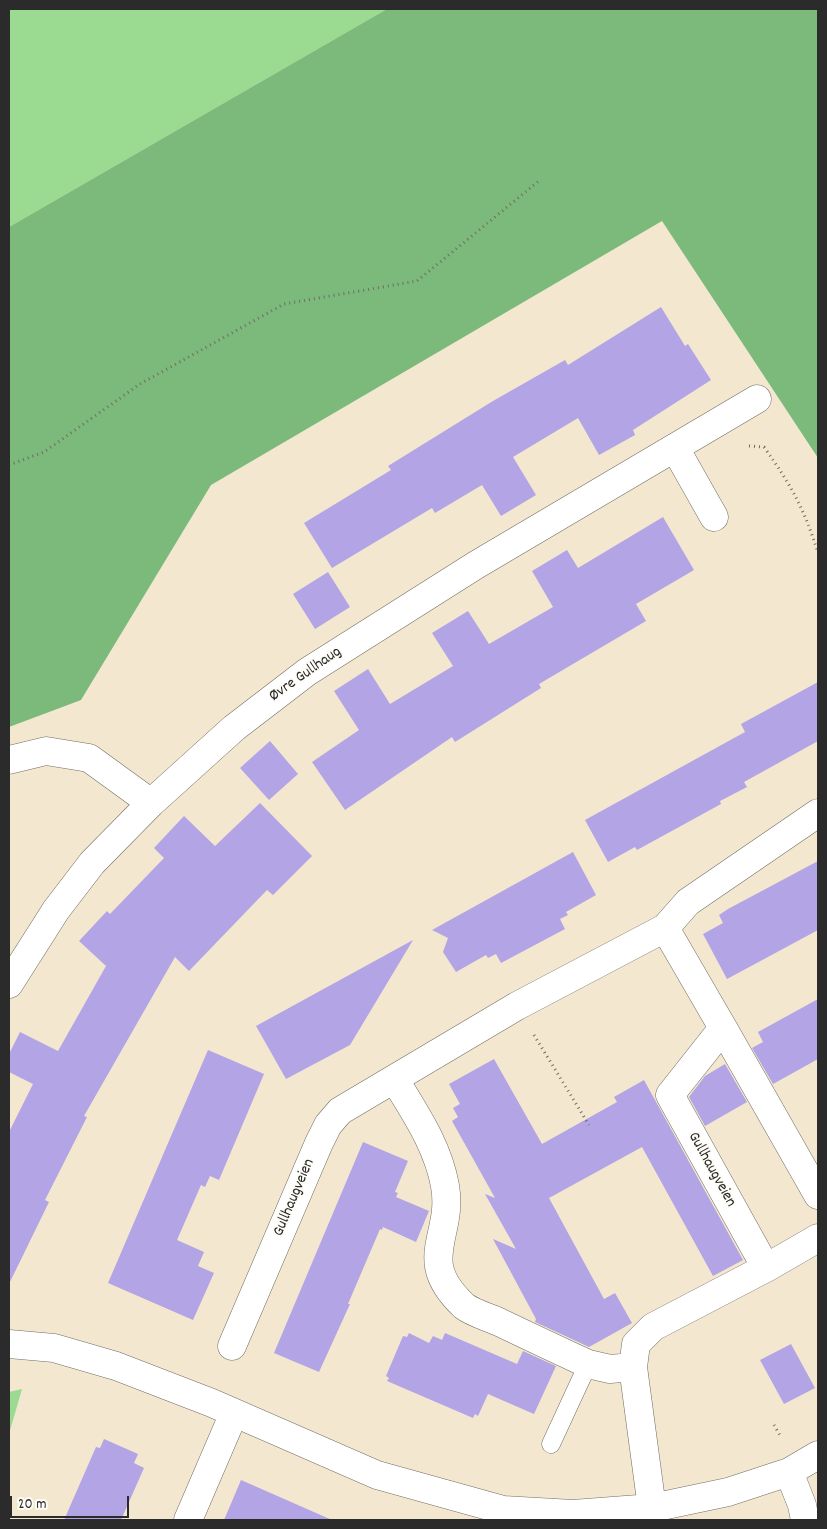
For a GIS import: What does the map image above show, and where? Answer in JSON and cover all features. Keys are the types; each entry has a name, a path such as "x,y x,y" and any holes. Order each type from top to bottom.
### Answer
{"street":[{"name":"Øvre Gullhaug","path":"9,984 56,910 92,863 151,802 234,728 307,672 476,565 757,399"},
{"path":"684,443 714,517"},
{"path":"9,760 46,751 89,758 151,802"},
{"name":"Gullhaugveien","path":"232,1346 328,1125 340,1111 517,1006 665,928 688,902 818,812"},
{"path":"665,928 818,1195"},
{"name":"Gullhaugveien","path":"723,1028 670,1095 766,1268"},
{"path":"395,1080 429,1136 445,1186 446,1217 438,1244 438,1265 446,1284 465,1307 588,1364 610,1369 634,1367"},
{"path":"651,1514 634,1367 636,1344 653,1327 766,1268 818,1238"},
{"path":"9,1344 54,1348 116,1366 234,1413 377,1474 502,1515 651,1514 789,1472 818,1455"},
{"path":"188,1520 234,1413"},
{"path":"789,1472 802,1505 805,1520"}],"lane":[{"path":"551,1444 588,1364"}],"path":[{"path":"9,465 44,452 140,384 284,304 416,281 540,180"},
{"path":"684,443 764,447 789,483 807,517 818,553"},
{"path":"517,1006 589,1125"}],"green space":[{"path":"9,9 387,9 9,227"},
{"path":"387,9 818,9 818,458 662,221 211,485 81,700 9,727 9,227"},
{"path":"22,1389 9,1434 9,1392"}],"building":[{"path":"661,307 685,346 688,344 711,380 633,430 635,435 599,455 578,418 513,457 536,495 501,516 482,485 435,513 432,508 332,568 304,523 391,470 388,466 493,401 565,360 568,365"},
{"path":"663,517 694,570 636,604 646,621 539,684 541,688 455,742 452,737 345,810 312,762 359,730 334,691 368,669 390,704 453,666 432,633 468,611 489,644 553,607 532,571 567,550 578,568"},
{"path":"328,572 350,607 315,629 293,594"},
{"path":"818,682 818,741 744,782 747,787 720,801 721,804 637,850 635,847 608,862 585,820 745,732 741,724"},
{"path":"270,741 298,774 269,800 240,768"},
{"path":"260,803 312,856 273,895 267,890 189,971 175,957 84,1116 87,1117 45,1200 49,1202 9,1284 9,1132 33,1084 9,1072 9,1054 20,1032 58,1051 106,966 79,941 107,911 110,914 164,858 154,848 184,816 215,846"},
{"path":"573,852 596,895 566,912 568,915 560,919 565,929 501,963 496,954 488,958 486,955 456,972 443,952 448,938 432,930"},
{"path":"818,861 818,930 727,979 703,934 723,923 719,915 728,909"},
{"path":"413,940 350,1045 286,1079 256,1026"},
{"path":"818,999 818,1059 773,1084 752,1048 763,1042 758,1032"},
{"path":"208,1050 264,1074 219,1180 210,1176 205,1187 201,1185 177,1240 204,1252 198,1266 214,1273 193,1320 108,1283"},
{"path":"494,1059 542,1144 617,1102 614,1097 644,1080 743,1260 713,1276 642,1147 549,1198 604,1299 615,1293 632,1323 589,1347 535,1322 536,1319 493,1239 516,1249 485,1194 495,1198 452,1121 458,1117 453,1108 460,1104 449,1084"},
{"path":"725,1064 747,1102 705,1126 689,1097 705,1076"},
{"path":"363,1142 408,1161 395,1192 398,1193 396,1197 429,1211 416,1242 383,1227 382,1230 380,1229 348,1304 350,1304 319,1372 274,1353"},
{"path":"409,1333 429,1343 433,1336 442,1340 445,1333 517,1364 523,1351 556,1366 534,1414 488,1394 478,1416 475,1414 473,1418 387,1381 389,1378 386,1376 403,1336 407,1337"},
{"path":"791,1344 815,1388 784,1404 760,1360"},
{"path":"104,1439 138,1454 134,1463 144,1468 121,1520 64,1520 96,1447 100,1448"},
{"path":"241,1480 332,1520 224,1520"}]}
